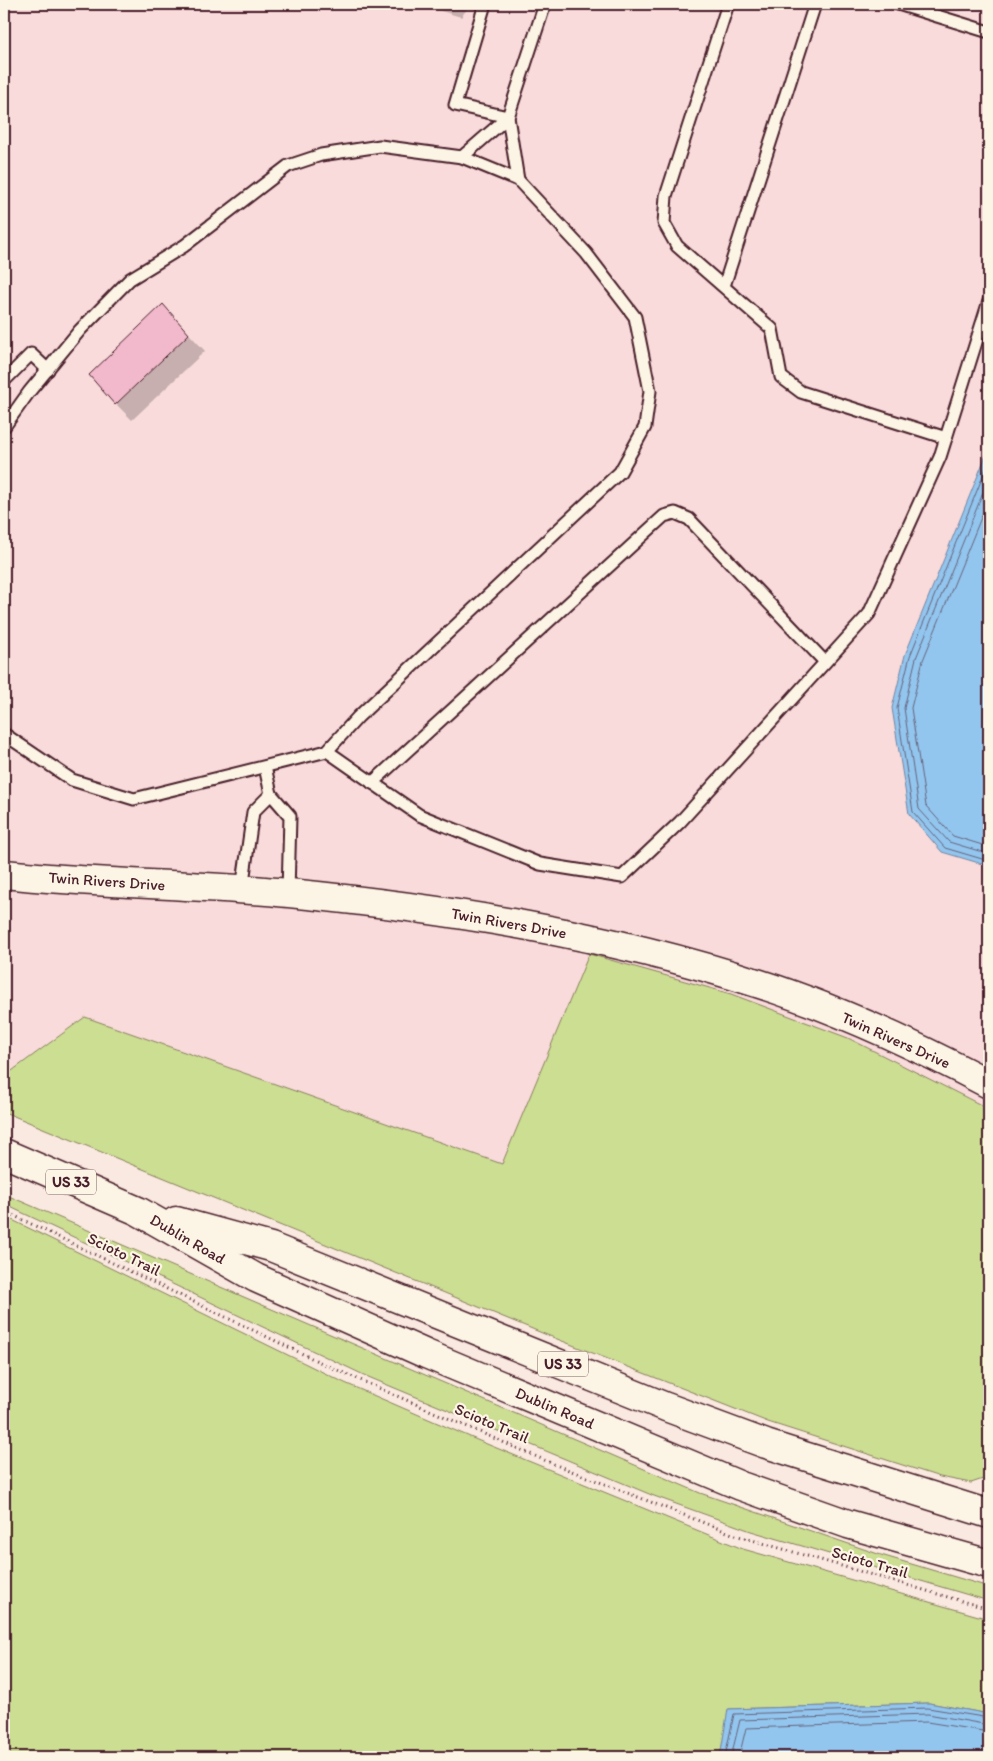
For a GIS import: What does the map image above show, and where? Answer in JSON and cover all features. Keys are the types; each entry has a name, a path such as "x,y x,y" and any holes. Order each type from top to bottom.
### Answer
{"main road":[{"name":"Twin Rivers Drive","path":"4,874 288,893 418,907 534,926 654,952 771,988 873,1028 989,1084"},
{"name":"Dublin Road","path":"4,1153 138,1210 256,1278 426,1354 741,1486 848,1524 989,1564"},
{"name":"Dublin Road","path":"138,1210 271,1247 666,1407 775,1447 989,1514"}],"lane":[{"path":"485,4 455,105 508,118"},
{"path":"518,180 508,118 545,4"},
{"path":"728,4 666,196 664,223 677,246 772,330 781,378 801,392 946,438"},
{"path":"724,286 815,4"},
{"path":"898,4 989,32"},
{"path":"462,157 508,118"},
{"path":"4,428 80,330 130,279 184,246 288,166 321,155 380,146 462,157 518,180 586,254 635,317 650,391 645,427 620,472 358,717 326,751 134,799 72,780 4,734"},
{"path":"326,751 419,815 540,864 622,877 680,822 869,614 940,457 989,302"},
{"path":"4,381 31,354 48,370"},
{"path":"372,782 664,516 675,513 690,519 825,662"},
{"path":"265,767 270,794 290,816 288,893"},
{"path":"242,889 253,812 270,794"}],"path":[{"name":"Scioto Trail","path":"4,1211 328,1366 551,1463 735,1535 989,1609"}],"shaded area":[{"path":"4,4 989,4 989,448 905,655 892,708 942,852 989,866 989,1109 848,1038 589,954 502,1164 85,1017 9,1073 4,1071"}],"green space":[{"path":"589,954 731,994 848,1038 989,1109 989,1477 971,1483 940,1477 768,1422 547,1335 4,1112 4,1071 9,1073 85,1017 502,1164"},
{"path":"4,1194 700,1493 881,1555 989,1587 989,1601 751,1531 654,1496 366,1376 4,1204"},
{"path":"4,1216 345,1383 477,1440 743,1549 989,1619 989,1714 929,1703 729,1709 720,1757 4,1757"}],"water":[{"path":"989,448 989,866 942,852 909,814 892,708 905,655"},
{"path":"929,1703 989,1714 989,1757 720,1757 728,1709"}],"building":[{"path":"163,304 189,334 115,405 89,375"}]}
